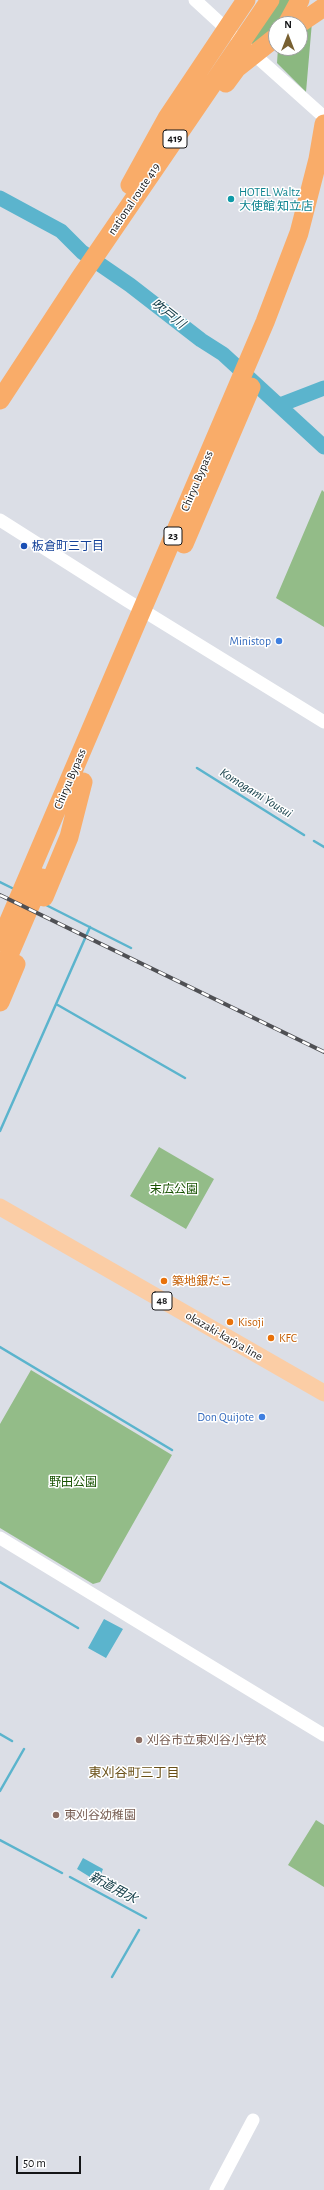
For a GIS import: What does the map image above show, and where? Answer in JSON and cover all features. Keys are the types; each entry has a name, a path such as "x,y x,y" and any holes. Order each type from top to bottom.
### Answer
{"highway":[{"path":"126,191 167,118 246,0"},
{"name":"national route 419","path":"0,400 126,191 256,0"},
{"name":"national route 419","path":"0,378 75,275 101,247 270,0"},
{"path":"291,16 300,0"},
{"path":"308,18 324,6"},
{"path":"101,247 172,156 237,68 268,43"},
{"path":"263,62 268,54"},
{"name":"Chiryu Bypass","path":"0,976 77,779 268,315 299,233 318,159 324,124"},
{"name":"Chiryu Bypass","path":"0,942 77,779 278,323 310,238 324,184"},
{"path":"0,912 35,831 77,779"},
{"path":"0,1002 69,837 77,779"}],"main road":[{"name":"okazaki-kariya line","path":"0,1207 324,1393"},
{"name":"okazaki-kariya line","path":"0,1219 324,1404"}],"street":[{"path":"195,0 324,117"},
{"path":"0,520 126,600 324,722"},
{"path":"0,1538 324,1735"},
{"path":"216,2190 253,2120"}],"green space":[{"path":"277,0 295,0 286,16 268,16 268,33 251,45 246,42"},
{"path":"312,22 306,92 277,63 277,56 308,56 308,24"},
{"path":"322,490 324,492 324,627 276,598"},
{"name":"末広公園","path":"159,1147 214,1179 186,1229 130,1196"},
{"name":"野田公園","path":"31,1370 172,1455 100,1582 93,1584 0,1528 0,1424"},
{"path":"316,1820 324,1825 324,1887 288,1865"}],"water":[{"path":"104,1619 123,1629 106,1658 88,1648"},
{"path":"83,1858 103,1869 98,1882 77,1869"}],"waterway":[{"name":"吹戸川","path":"0,198 61,231 82,252 130,285 201,340 223,354 324,447"},
{"path":"280,405 324,388"},
{"name":"Komogami Yousui","path":"197,768 304,835"},
{"name":"Komogami Yousui","path":"314,841 324,847"},
{"path":"0,882 14,889"},
{"path":"44,904 131,948"},
{"path":"0,1131 90,927"},
{"path":"56,1004 185,1078"},
{"path":"0,1347 172,1450"},
{"path":"0,1582 78,1628"},
{"name":"新道用水","path":"0,1734 12,1741"},
{"name":"新道用水","path":"0,1791 24,1749"},
{"name":"新道用水","path":"0,1840 62,1873"},
{"name":"新道用水","path":"70,1877 146,1918"},
{"name":"新道用水","path":"112,1977 139,1930"}],"railway":[{"path":"0,895 324,1052"}],"place":[{"name":"HOTEL Waltz 大使館 知立店","path":"231,199"},
{"name":"板倉町三丁目","path":"24,546"},
{"name":"Ministop","path":"279,641"},
{"name":"築地銀だこ","path":"164,1281"},
{"name":"Kisoji","path":"230,1322"},
{"name":"KFC","path":"271,1338"},
{"name":"Don Quijote","path":"262,1417"},
{"name":"刈谷市立東刈谷小学校","path":"139,1740"},
{"name":"東刈谷幼稚園","path":"56,1815"}],"district":[{"name":"東刈谷町三丁目","path":"134,1773"}]}
